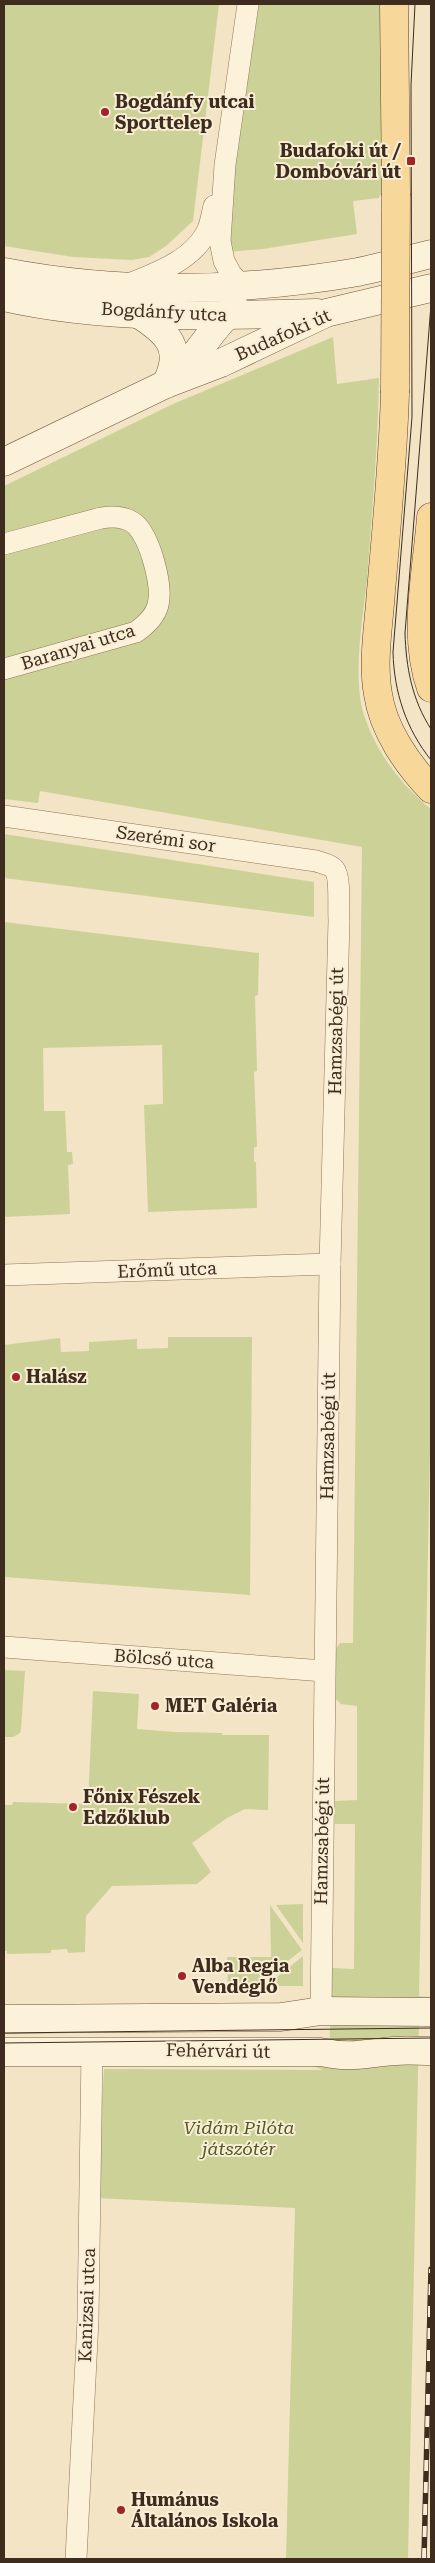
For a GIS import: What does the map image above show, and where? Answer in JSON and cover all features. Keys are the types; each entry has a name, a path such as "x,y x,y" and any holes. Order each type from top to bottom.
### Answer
{"main road":[{"path":"394,4 396,393 394,444 377,645 378,695 398,747 414,772 431,789"},
{"path":"431,517 422,630 424,656 431,688"}],"street":[{"path":"241,285 231,274 222,255 220,232 225,165 248,4"},
{"path":"124,286 170,265 190,251 201,239 208,230 225,165"},
{"path":"317,278 360,271 431,254"},
{"name":"Bogdánfy utca","path":"4,272 137,313 225,316 326,312"},
{"name":"Bogdánfy utca","path":"4,297 80,295 124,286 241,285 317,278"},
{"name":"Budafoki út","path":"166,384 193,359 225,316 238,305 270,293 303,289 317,278"},
{"name":"Budafoki út","path":"4,462 166,384 221,363 326,312 431,288"},
{"path":"137,313 159,330 169,340 174,350 174,370 166,384"},
{"name":"Baranyai utca","path":"4,544 101,518 115,516 126,519 135,524 148,547 160,594 154,614 147,625 136,632 4,669"},
{"name":"Szerémi sor","path":"4,816 328,864"},
{"name":"Hamzsabégi út","path":"321,2011 330,1264 338,920 337,876 334,868 328,864"},
{"name":"Erőmű utca","path":"4,1275 330,1264"},
{"name":"Bölcső utca","path":"4,1647 324,1671"},
{"path":"321,2011 321,2052"},
{"name":"Fehérvári út","path":"4,2019 281,2017 321,2011 431,2012"},
{"name":"Kanizsai utca","path":"76,2559 88,2320 92,2051"},
{"name":"Fehérvári út","path":"4,2052 321,2052 340,2057 358,2057 395,2051 431,2051"}],"green space":[{"name":"Bogdánfy utcai Sporttelep","path":"4,4 219,4 193,221 166,246 149,257 132,260 73,257 4,246"},
{"path":"259,4 381,4 383,188 379,198 353,201 357,234 263,249 227,252 225,238"},
{"name":"Vidám Pilóta játszótér","path":"333,337 337,384 379,378 373,504 359,647 359,683 364,715 375,742 391,767 420,800 431,809 431,1399 419,1996 431,1997 431,2004 419,2024 408,2559 286,2559 295,2208 97,2198 104,2069 323,2070 306,2063 329,2059 332,1968 354,1969 355,1824 335,1824 335,1801 357,1800 357,1706 341,1704 336,1699 336,1649 340,1643 353,1643 362,847 40,791 38,803 4,799 4,486 173,404"},
{"path":"4,834 314,882 314,917 4,878"},
{"path":"4,922 259,953 258,995 255,996 257,1071 254,1072 257,1147 254,1147 254,1162 256,1162 257,1208 148,1212 144,1105 163,1104 162,1045 43,1048 44,1111 65,1111 67,1152 72,1152 73,1164 68,1165 70,1214 4,1217"},
{"path":"168,1337 252,1337 250,1595 4,1577 4,1345 60,1338 61,1352 89,1351 89,1342 137,1339 137,1349 168,1348"},
{"path":"4,1670 25,1671 21,1729 20,1733 13,1737 4,1737"},
{"path":"93,1691 139,1694 137,1729 222,1733 222,1735 269,1735 268,1810 245,1809 227,1818 192,1843 211,1872 197,1884 112,1886 86,1916 85,1952 68,1953 67,1949 51,1950 51,1953 7,1954 7,1951 4,1951 4,1805 12,1805 13,1802 88,1804"},
{"path":"303,1904 303,1943 276,1905"},
{"path":"270,1905 302,1950 254,1987 228,1988 227,1957 271,1957"},
{"path":"303,1956 303,1986 266,1986"}],"tram line":[{"path":"415,4 411,85 412,417 393,652 396,681 403,709 415,736 431,760"},
{"path":"431,305 405,633 411,683 419,707 431,729"},
{"path":"4,2033 431,2028"},
{"path":"4,2043 431,2038"}],"railway":[{"path":"424,2559 431,2269"}],"place":[{"name":"Bogdánfy utcai Sporttelep","path":"105,112"},
{"name":"Budafoki út / Dombóvári út","path":"411,161"},
{"name":"Halász","path":"16,1377"},
{"name":"MET Galéria","path":"155,1706"},
{"name":"Főnix Fészek Edzőklub","path":"73,1807"},
{"name":"Alba Regia Vendéglő","path":"182,1976"},
{"name":"Humánus Általános Iskola","path":"121,2510"}]}
